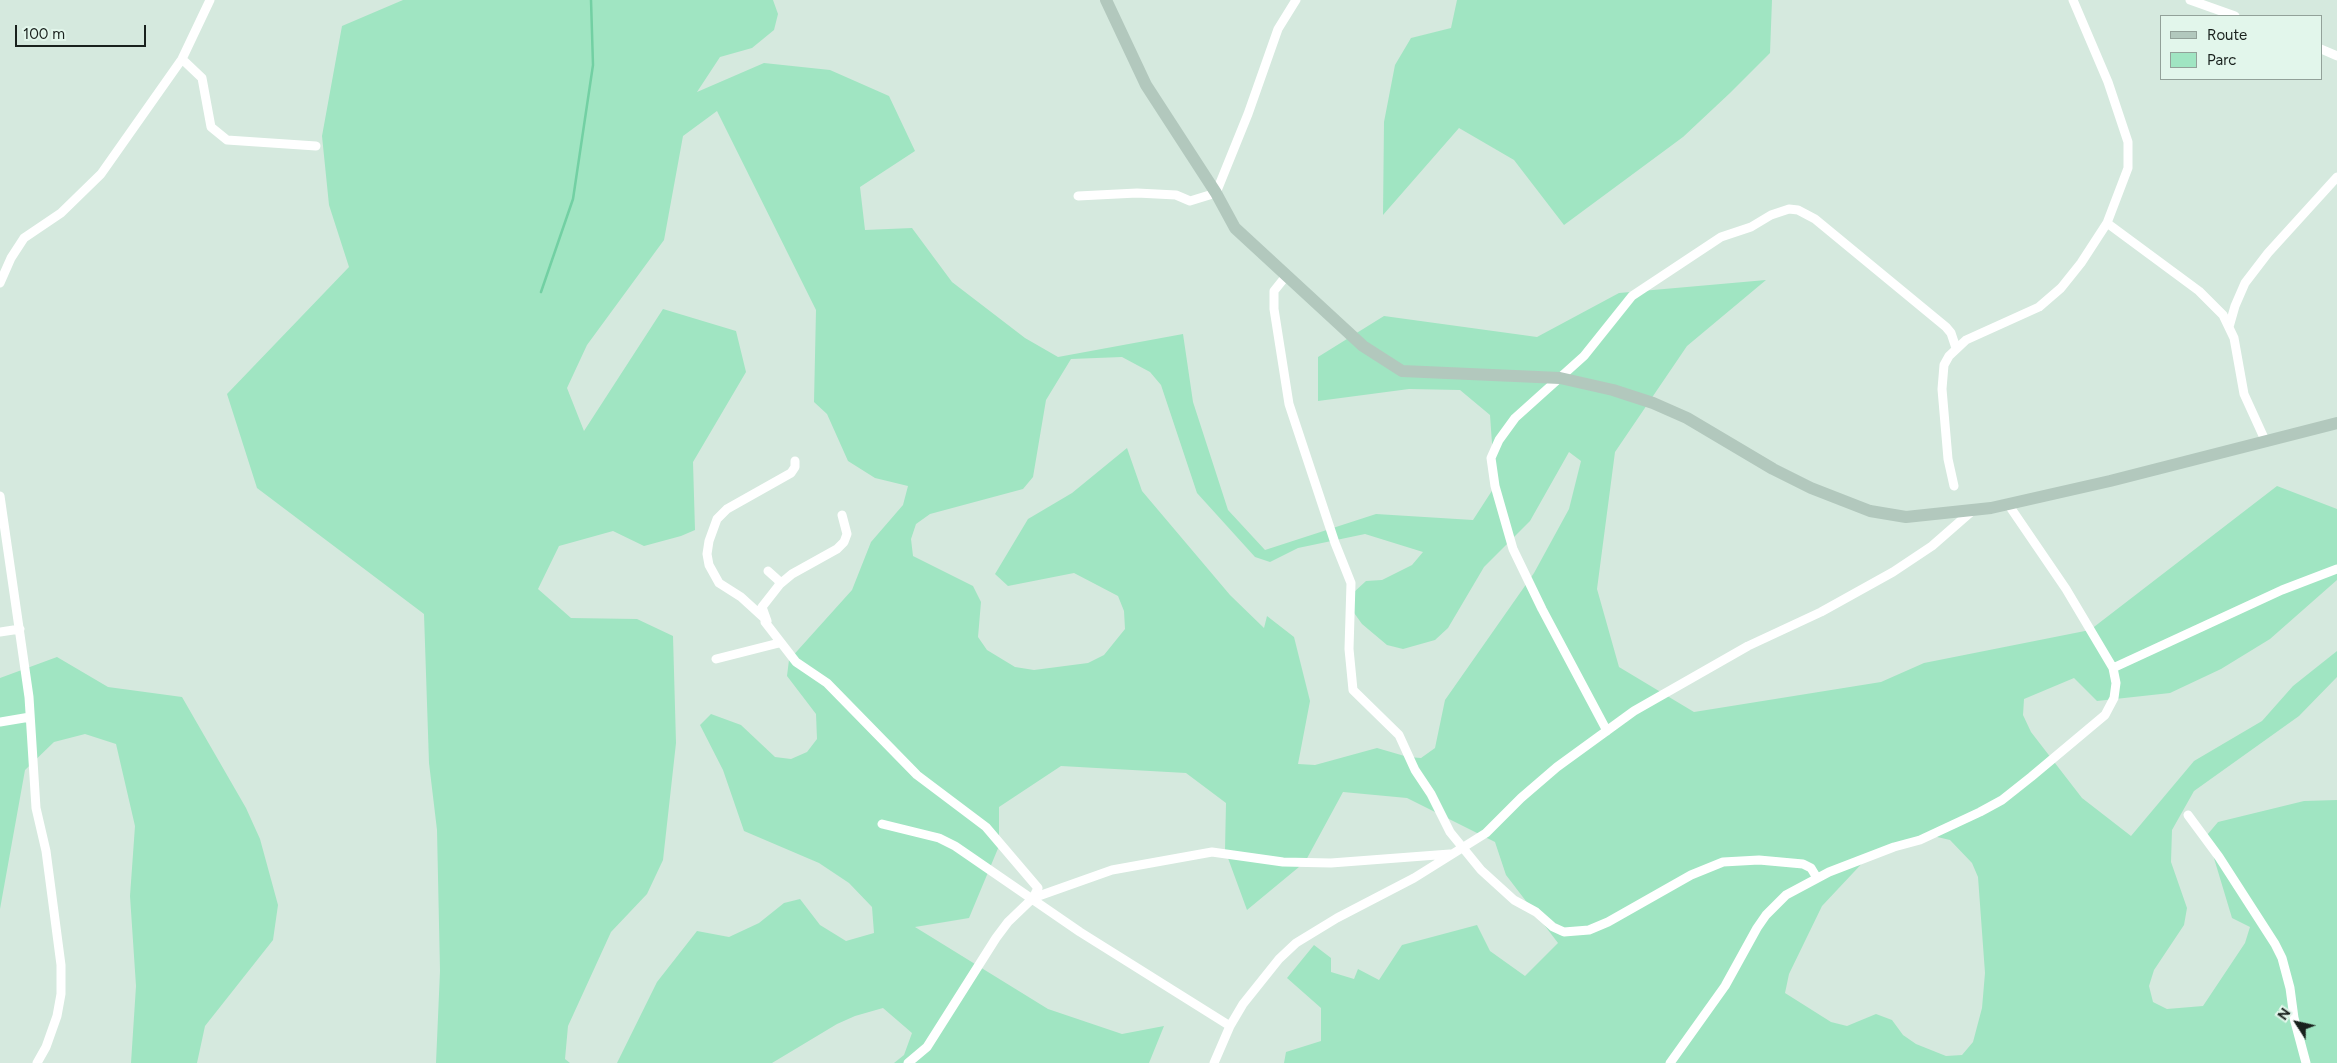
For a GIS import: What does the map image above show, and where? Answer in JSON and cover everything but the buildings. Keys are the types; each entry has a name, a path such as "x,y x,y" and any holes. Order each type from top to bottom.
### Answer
{"street":[{"path":"0,283 11,258 24,238 61,213 101,174 182,59 210,0"},
{"path":"1106,0 1146,85 1216,193 1235,228 1363,346 1402,371 1560,378 1613,390 1669,409 1791,479 1870,511 1906,517 1972,511 2008,504 2110,481 2337,423"},
{"path":"1216,193 1248,114 1278,29 1296,0"},
{"path":"1954,486 1948,460 1942,390 1944,365 1956,348 1966,340 2025,314 2052,297 2077,269 2107,224 2128,168 2128,142 2100,61 2073,0"},
{"path":"2190,0 2232,15"},
{"path":"2322,49 2337,56"},
{"path":"182,59 202,78 211,127 227,140 316,146"},
{"path":"2229,327 2235,306 2245,283 2268,253 2337,177"},
{"path":"1078,196 1137,193 1176,195 1190,201 1216,193"},
{"path":"1608,731 1542,609 1513,549 1494,476 1492,458 1499,440 1515,418 1584,356 1632,296 1716,240 1751,227 1771,215 1789,209 1798,210 1815,219 1946,327 1951,333 1956,348"},
{"path":"2107,224 2199,292 2223,315 2237,352 2244,394 2265,440"},
{"path":"1286,276 1274,291 1274,309 1289,404 1351,583 1349,649 1353,690 1399,735 1415,770 1431,794 1450,832 1481,870 1514,900 1536,912 1553,927 1564,932 1588,930 1608,922 1691,875 1723,862 1759,860 1803,864 1811,868 1817,878"},
{"path":"767,621 741,597 719,583 709,565 707,554 708,542 717,519 727,509 791,473 795,467 795,461"},
{"path":"0,496 20,629 30,718 36,808 46,851 61,965 61,994 57,1016 46,1047 37,1063"},
{"path":"1670,1063 1715,1003 1748,941 1766,915 1786,894 1848,864 1894,847 1920,840 1952,827 2002,800 2105,714 2114,698 2116,683 2113,668 2066,589 2008,504"},
{"path":"1214,1063 1230,1026 1243,1004 1279,958 1296,943 1452,854 1486,832 1521,798 1557,768 1634,711 1748,646 1821,612 1893,572 1932,546 1972,511"},
{"path":"842,514 847,534 844,542 837,549 792,574 780,584 762,607 767,621 765,622 779,643 801,666 827,683 924,781 986,827 1038,885 1037,892 1033,898 1008,922 996,938 927,1047 908,1063"},
{"path":"2113,668 2282,590 2337,570"},
{"path":"768,571 780,584"},
{"path":"0,632 20,629"},
{"path":"716,658 779,643"},
{"path":"0,722 30,718"},
{"path":"2188,815 2219,857 2282,958 2290,988 2294,1018 2306,1063"},
{"path":"882,824 940,838 972,856 1080,932 1230,1026"},
{"path":"1033,898 1112,870 1212,852 1283,862 1331,863 1452,854"}],"green space":[{"path":"403,0 773,0 778,14 774,30 752,48 720,57 697,92 764,63 830,70 889,96 915,151 860,187 865,230 912,228 952,282 1025,338 1058,357 1183,334 1193,402 1228,510 1265,550 1376,514 1473,520 1495,486 1490,415 1460,390 1409,389 1318,401 1318,357 1384,316 1537,337 1619,293 1766,280 1687,346 1615,452 1597,589 1619,667 1694,712 1881,682 1924,663 2090,630 2277,486 2337,509 2337,580 2270,639 2221,669 2170,693 2097,701 2074,678 2024,699 2023,715 2031,732 2082,798 2131,836 2194,761 2262,721 2293,686 2337,651 2337,677 2299,716 2194,791 2172,830 2171,862 2187,908 2184,925 2154,970 2149,986 2153,1002 2167,1009 2203,1006 2245,943 2250,927 2232,918 2207,835 2218,822 2304,801 2337,800 2337,1063 1284,1063 1286,1052 1321,1041 1321,1008 1287,978 1314,945 1331,958 1331,972 1354,979 1358,969 1379,980 1402,945 1477,925 1490,951 1525,976 1558,943 1506,875 1495,842 1407,798 1343,792 1305,862 1247,910 1225,850 1226,803 1186,773 1061,766 999,807 999,846 969,918 915,927 1048,1009 1122,1034 1164,1026 1149,1063 894,1063 904,1055 912,1033 883,1008 855,1016 837,1024 772,1063 617,1063 657,982 697,931 729,937 759,923 784,903 800,899 820,925 846,941 874,933 872,907 849,883 819,863 744,831 723,770 700,725 711,714 741,725 775,757 791,759 807,752 817,739 816,714 787,676 789,660 852,590 871,542 903,505 908,486 875,478 848,461 827,414 814,402 816,310 717,111 683,136 664,240 587,345 567,388 584,431 663,309 736,331 746,372 693,462 695,530 681,536 644,546 613,531 559,546 538,589 571,618 637,619 673,636 676,743 663,860 647,894 611,932 568,1026 565,1059 570,1063 436,1063 440,971 437,830 429,763 424,614 257,488 227,394 349,267 329,205 322,136 342,26","holes":["1122,357 1150,372 1161,385 1197,493 1255,557 1270,562 1298,548 1365,534 1423,552 1412,565 1382,580 1366,581 1353,593 1352,610 1362,624 1387,645 1403,649 1435,640 1448,628 1484,567 1530,521 1569,452 1581,461 1569,509 1534,573 1445,700 1435,748 1421,758 1408,757 1377,748 1315,765 1298,764 1310,701 1294,637 1267,616 1264,628 1230,595 1142,491 1127,448 1072,493 1028,519 995,574 1008,586 1074,573 1118,596 1124,611 1125,629 1104,655 1088,663 1034,670 1015,667 987,650 978,637 981,602 973,586 913,556 911,539 916,524 930,514 1023,489 1033,477 1046,400 1071,359","1933,836 1950,840 1972,863 1978,877 1985,973 1982,1008 1973,1042 1962,1055 1946,1056 1916,1044 1903,1035 1892,1020 1876,1014 1847,1026 1831,1022 1785,993 1789,974 1822,906 1868,857"]},
{"path":"1457,0 1772,0 1770,53 1683,137 1564,225 1514,160 1459,128 1383,215 1384,122 1395,65 1411,38 1451,28"},
{"path":"57,657 108,687 182,697 246,808 260,839 278,905 273,940 205,1026 197,1063 131,1063 136,986 130,896 135,826 116,744 85,734 54,742 25,770 0,909 0,678"}],"waterway":[{"path":"541,292 573,199 593,65 591,0"}]}
